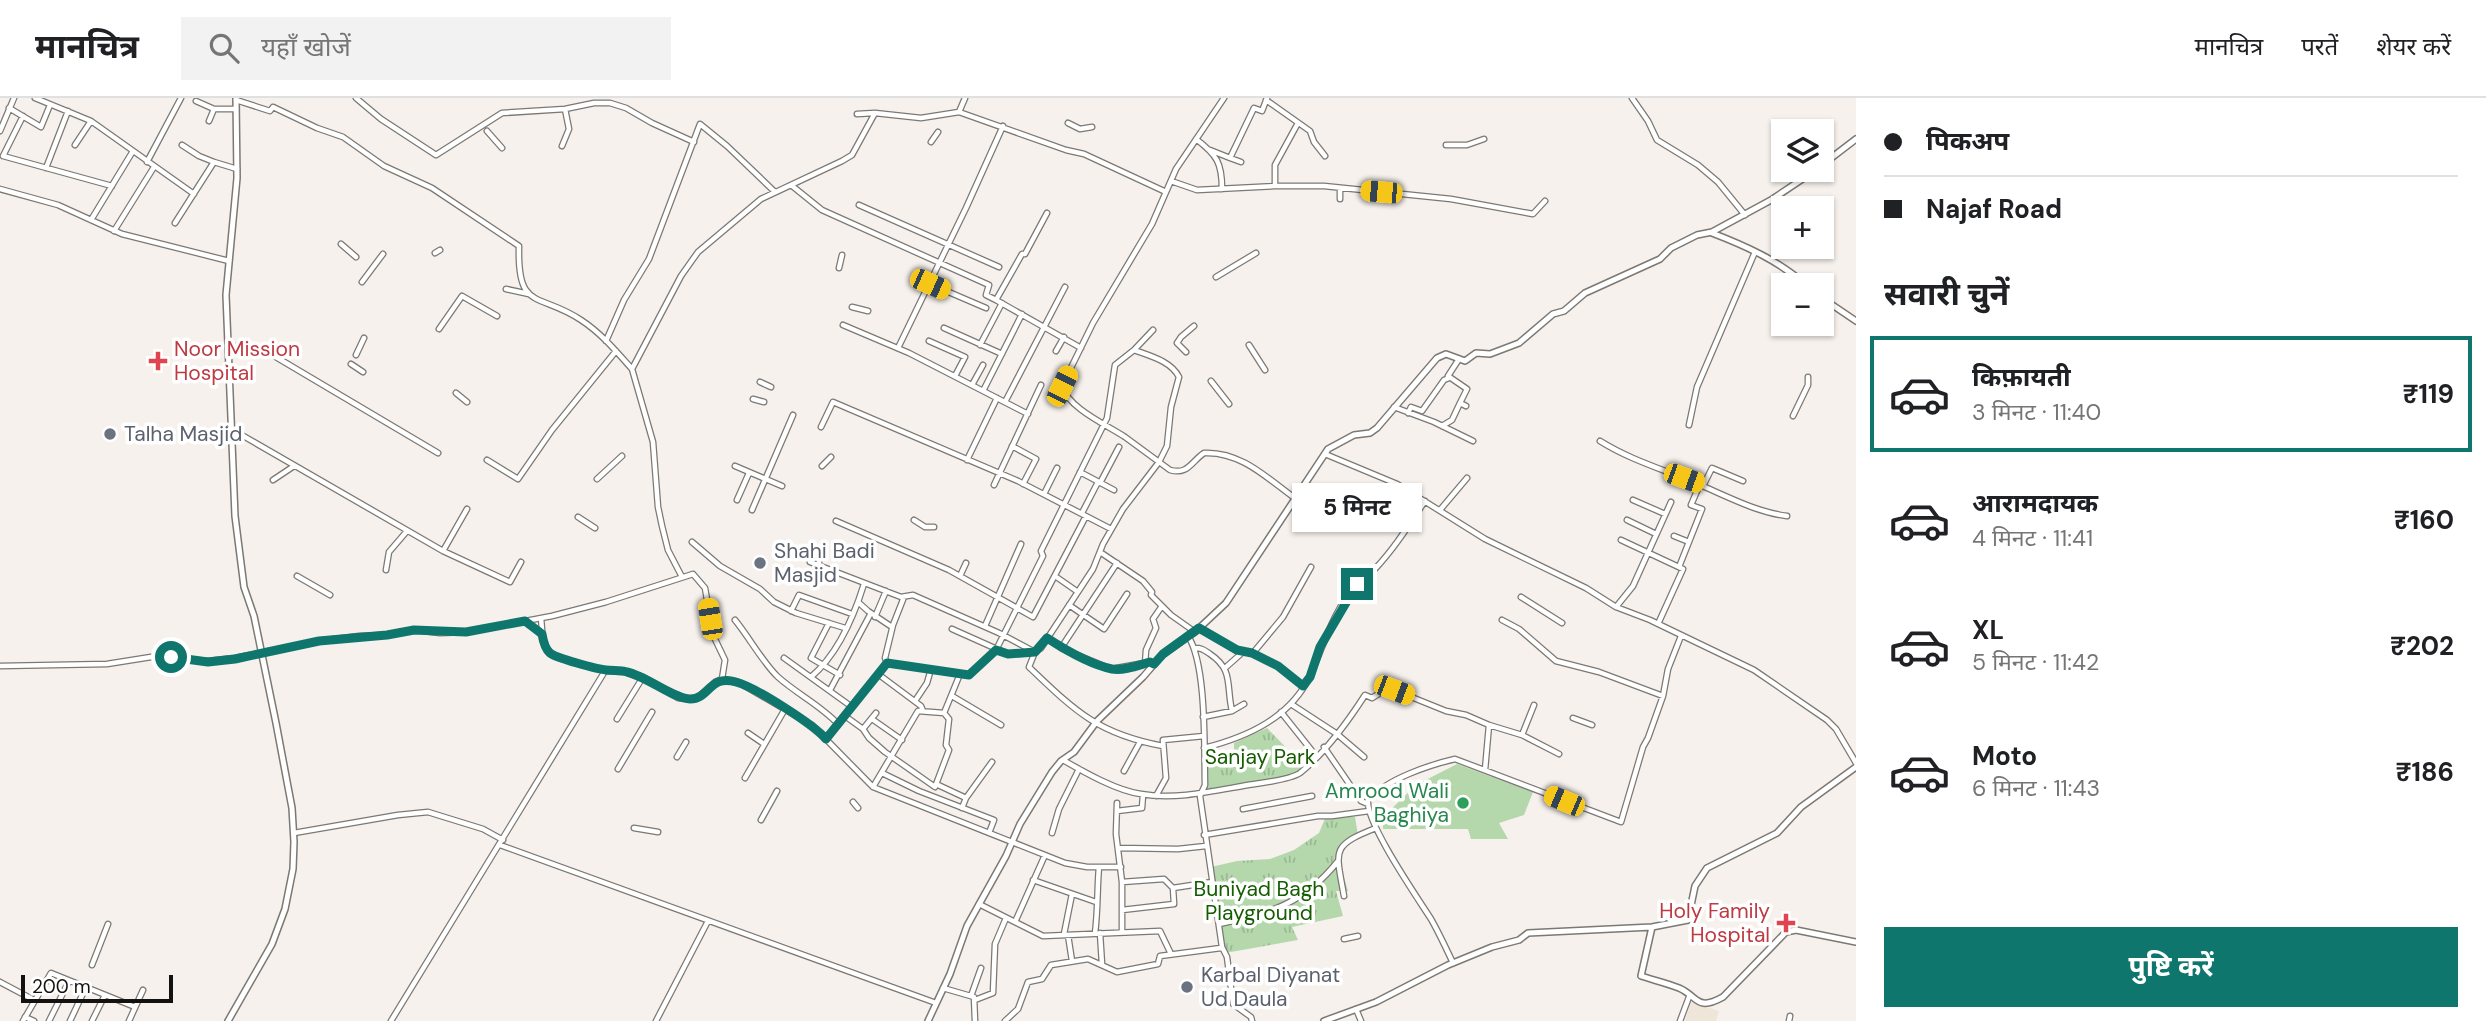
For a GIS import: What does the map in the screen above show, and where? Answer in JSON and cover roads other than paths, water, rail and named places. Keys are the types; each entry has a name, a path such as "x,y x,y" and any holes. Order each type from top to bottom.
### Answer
{"street":[{"path":"0,131 14,98"},
{"path":"35,98 91,121 194,194"},
{"path":"147,162 181,98"},
{"path":"356,98 436,155 502,113 565,109 594,103 626,107 652,123 694,142"},
{"path":"959,112 965,98"},
{"path":"1224,98 1176,169 1152,223 1062,386 1064,393 1072,401 1103,424 1178,472 1185,471 1204,453 1232,456 1248,464 1296,499"},
{"path":"1632,98 1657,140 1698,165 1718,182 1745,215"},
{"path":"228,1021 272,944 285,909 293,869 294,833 292,808 262,652 239,558 226,295 236,169 236,99 270,111 274,107 317,128 343,137 384,166 432,188 519,246 518,272 520,281 529,294"},
{"path":"1230,158 1254,108 1262,111 1267,99 1310,131 1314,142 1325,156"},
{"path":"196,101 214,109 236,109"},
{"path":"9,108 41,127 50,105"},
{"path":"209,121 214,109"},
{"path":"562,146 569,129 565,109"},
{"path":"46,167 68,111"},
{"path":"857,114 876,113 920,118 959,112 1084,154 1166,192"},
{"path":"632,369 681,276 698,252 761,199 852,155 876,113"},
{"path":"23,116 3,156 112,186"},
{"path":"75,145 91,121"},
{"path":"1068,123 1080,129 1092,127"},
{"path":"1275,186 1275,164 1298,123"},
{"path":"606,341 624,300 649,260 700,124 775,192"},
{"path":"898,348 1003,126"},
{"path":"487,131 502,148"},
{"path":"931,142 938,132"},
{"path":"1196,139 1209,149 1241,162"},
{"path":"1446,145 1467,145 1484,139"},
{"path":"1834,156 1856,139"},
{"path":"182,145 199,156 236,169"},
{"path":"1209,149 1222,169 1222,189"},
{"path":"91,220 133,152"},
{"path":"174,222 214,162"},
{"path":"114,231 153,167"},
{"path":"1171,181 1197,190 1275,186 1340,188 1451,199 1533,214 1545,201"},
{"path":"928,1021 967,926 1052,772 1074,752 1096,723 1163,654 1197,630 1226,603 1325,454 1335,444 1354,435 1370,433 1377,428 1437,358 1446,354 1465,361 1476,353 1502,352 1519,343 1553,314 1564,311 1585,293 1660,259 1671,247 1697,234 1712,232 1745,215 1798,182"},
{"path":"791,185 822,210 989,285 986,295 1081,348"},
{"path":"1340,188 1340,199"},
{"path":"0,190 58,205 114,231 229,261"},
{"path":"859,205 999,267"},
{"path":"981,345 1022,254 1025,254 1047,213"},
{"path":"1712,232 1792,273"},
{"path":"341,244 356,257"},
{"path":"1689,425 1697,387 1755,252"},
{"path":"1216,277 1256,253"},
{"path":"362,282 383,254"},
{"path":"839,268 842,255"},
{"path":"930,284 986,308"},
{"path":"1005,402 1065,287"},
{"path":"506,289 529,294 541,302 572,314 606,341 632,369 653,442 662,526 668,550 682,577"},
{"path":"439,329 462,296 497,316"},
{"path":"1834,306 1856,321"},
{"path":"852,307 868,311"},
{"path":"983,391 1022,314"},
{"path":"843,325 898,348 1028,414"},
{"path":"1186,352 1177,343 1194,326"},
{"path":"944,328 1002,355"},
{"path":"887,663 969,675 996,650 1043,556 1041,551 1107,418 1115,365 1153,330"},
{"path":"1056,351 1064,337"},
{"path":"356,355 364,338"},
{"path":"929,341 965,357 955,376"},
{"path":"1249,345 1265,370"},
{"path":"229,346 259,346 438,453"},
{"path":"1134,350 1161,361 1176,371 1179,377 1171,407 1167,446 1159,462 1123,509 1093,569 1035,652 1029,667 1074,710 1118,736 1163,746"},
{"path":"487,460 519,479 552,430 616,351"},
{"path":"1449,378 1448,375 1459,359"},
{"path":"351,364 363,372"},
{"path":"972,385 983,365"},
{"path":"1793,416 1808,384 1808,377"},
{"path":"1442,426 1452,421 1466,389 1449,378"},
{"path":"1408,413 1411,407 1422,411 1444,380 1449,378"},
{"path":"1211,381 1229,404"},
{"path":"760,382 771,387"},
{"path":"994,485 1041,385"},
{"path":"456,393 467,402"},
{"path":"967,460 997,398"},
{"path":"753,399 764,402"},
{"path":"821,427 833,402 1023,484 1111,529"},
{"path":"1460,402 1466,406"},
{"path":"1393,407 1442,426 1473,442"},
{"path":"752,510 793,415"},
{"path":"233,430 443,551 510,582 522,562"},
{"path":"1600,441 1629,458 1763,512 1787,516"},
{"path":"1012,446 1035,459 1023,484"},
{"path":"836,521 960,576 1033,617 1119,447"},
{"path":"1324,1021 1376,1002 1454,963 1519,940 1528,933 1653,927 1688,920 1695,886 1707,868 1777,832 1801,807 1856,765 1836,729 1827,720 1754,670 1616,607 1586,588 1486,539 1397,484 1325,454"},
{"path":"597,479 622,456"},
{"path":"822,466 831,457"},
{"path":"273,480 294,466"},
{"path":"735,466 782,486"},
{"path":"1044,494 1057,468"},
{"path":"1679,567 1702,509 1691,505 1712,468 1743,481"},
{"path":"737,500 750,472"},
{"path":"1080,472 1114,490"},
{"path":"1440,510 1467,478"},
{"path":"1633,500 1665,514"},
{"path":"1204,748 1255,732 1291,704 1310,677 1320,647 1357,584 1373,572 1394,547 1425,501"},
{"path":"1616,607 1633,586 1671,502"},
{"path":"443,551 467,509"},
{"path":"578,517 595,528"},
{"path":"914,520 925,527 934,527"},
{"path":"1627,520 1656,534"},
{"path":"386,570 389,552 407,531"},
{"path":"1674,536 1689,542"},
{"path":"1621,540 1683,569 1658,624"},
{"path":"692,542 720,566 791,611 845,628"},
{"path":"985,626 1021,544"},
{"path":"819,566 819,555 822,551"},
{"path":"1100,552 1143,581 1152,592 1151,595 1162,606 1197,630 1278,666 1303,686"},
{"path":"810,562 904,597 913,595 985,626 1035,652"},
{"path":"960,576 966,563"},
{"path":"1061,648 1117,563"},
{"path":"1252,653 1283,617 1311,567"},
{"path":"0,666 82,666 151,657 208,662 359,636 414,630 466,632 606,602 693,573 705,588 713,635 725,660 722,679"},
{"path":"297,576 330,594"},
{"path":"1055,576 1078,592"},
{"path":"811,677 824,665 858,602 864,584"},
{"path":"830,690 886,591"},
{"path":"1069,605 1104,628 1127,594"},
{"path":"791,611 799,595 852,614"},
{"path":"887,663 885,658 892,628 904,597"},
{"path":"1521,597 1562,623"},
{"path":"858,602 892,628"},
{"path":"1145,664 1146,650 1156,628 1153,619 1162,606"},
{"path":"541,618 543,641 549,653 562,659 643,677 678,698 697,698 722,679 738,682 812,725 873,787 1066,863 1121,867"},
{"path":"735,620 759,651 767,667 829,713 838,724"},
{"path":"1502,620 1519,629 1556,662 1599,672 1663,696"},
{"path":"525,621 542,634"},
{"path":"829,623 811,658 839,675"},
{"path":"952,629 1008,654 1035,652"},
{"path":"1188,636 1195,648 1203,717 1205,785 1201,793 1204,835 1222,947 1227,957 1233,1004 1251,1017 1252,1021"},
{"path":"1368,808 1373,795 1385,787 1433,764 1455,759 1621,822 1643,747 1663,696 1668,669 1681,636"},
{"path":"1047,638 1061,648 1111,669 1150,662 1154,664"},
{"path":"1195,648 1201,648 1222,662 1232,711"},
{"path":"1225,668 1243,652"},
{"path":"784,658 852,707"},
{"path":"826,739 887,663"},
{"path":"915,701 927,683 931,669"},
{"path":"391,1021 605,670"},
{"path":"878,674 915,701 923,711"},
{"path":"944,713 960,674"},
{"path":"617,719 643,677"},
{"path":"1063,760 1143,794 1156,796 1201,793 1297,775 1345,726 1365,695 1372,698 1383,691 1394,690 1446,711 1466,715 1522,735 1559,754"},
{"path":"952,696 1001,725"},
{"path":"690,699 697,705"},
{"path":"1203,717 1232,711 1244,704"},
{"path":"1291,704 1337,734 1364,757"},
{"path":"1522,735 1534,705"},
{"path":"745,778 785,709"},
{"path":"845,716 863,729 869,738 892,758 935,787 949,750 946,745 949,719 944,713 918,711 892,758 873,787"},
{"path":"618,769 652,712"},
{"path":"1281,712 1316,756"},
{"path":"863,729 876,713"},
{"path":"1573,718 1592,725"},
{"path":"872,719 902,740"},
{"path":"1485,770 1489,725"},
{"path":"748,733 764,744"},
{"path":"1156,796 1166,778 1163,740 1203,736"},
{"path":"1124,771 1140,742"},
{"path":"677,757 686,743"},
{"path":"1324,747 1368,808 1376,828 1454,963"},
{"path":"962,808 966,798 992,762"},
{"path":"1052,833 1059,809 1079,769"},
{"path":"882,773 994,820 989,833"},
{"path":"936,784 966,798"},
{"path":"761,820 777,791"},
{"path":"1117,811 1142,808 1143,794"},
{"path":"1243,809 1312,796"},
{"path":"853,802 858,808"},
{"path":"1117,803 1116,834 1122,882 1122,932"},
{"path":"1204,835 1368,808"},
{"path":"294,833 428,812 483,829 501,843 708,921 936,1003"},
{"path":"634,828 658,832"},
{"path":"1344,896 1339,851 1349,838 1376,828"},
{"path":"1119,848 1178,849 1206,846"},
{"path":"1015,922 1045,855"},
{"path":"1219,924 1282,907 1314,887 1338,861"},
{"path":"1099,867 1096,902 1102,964"},
{"path":"1122,882 1164,879 1172,888 1174,904 1122,910"},
{"path":"1033,880 1096,902"},
{"path":"1172,888 1212,882"},
{"path":"1072,894 1066,935 1072,961"},
{"path":"979,904 1042,936 1160,931 1171,954"},
{"path":"943,988 973,998 993,993 995,944 1006,918"},
{"path":"656,1021 708,921"},
{"path":"92,965 108,924"},
{"path":"1653,927 1641,976 1682,989 1689,997 1699,1002 1714,1002 1724,997 1786,932 1796,930 1856,942"},
{"path":"1344,939 1358,936"},
{"path":"1005,1021 1018,1009 1028,982 1042,979 1051,965 1088,959 1117,972 1158,964 1160,956 1222,947"},
{"path":"975,1021 973,998 981,968"},
{"path":"34,1021 24,1019 51,973 135,1007"},
{"path":"49,1021 69,981"},
{"path":"0,982 34,1000"},
{"path":"69,1021 86,987"},
{"path":"129,1021 143,990"},
{"path":"92,1021 105,995"},
{"path":"1679,1020 1689,997"},
{"path":"1356,1009 1361,1021"}],"place":[{"name":"Noor Mission Hospital","path":"158,361"},
{"name":"Talha Masjid","path":"110,434"},
{"name":"Shahi Badi Masjid","path":"760,563"},
{"name":"Amrood Wali Baghiya","path":"1463,803"},
{"name":"Holy Family Hospital","path":"1786,923"},
{"name":"Karbal Diyanat Ud Daula","path":"1187,987"}],"park label":[{"name":"Sanjay Park","path":"1260,757"},
{"name":"Buniyad Bagh Playground","path":"1259,901"}]}
